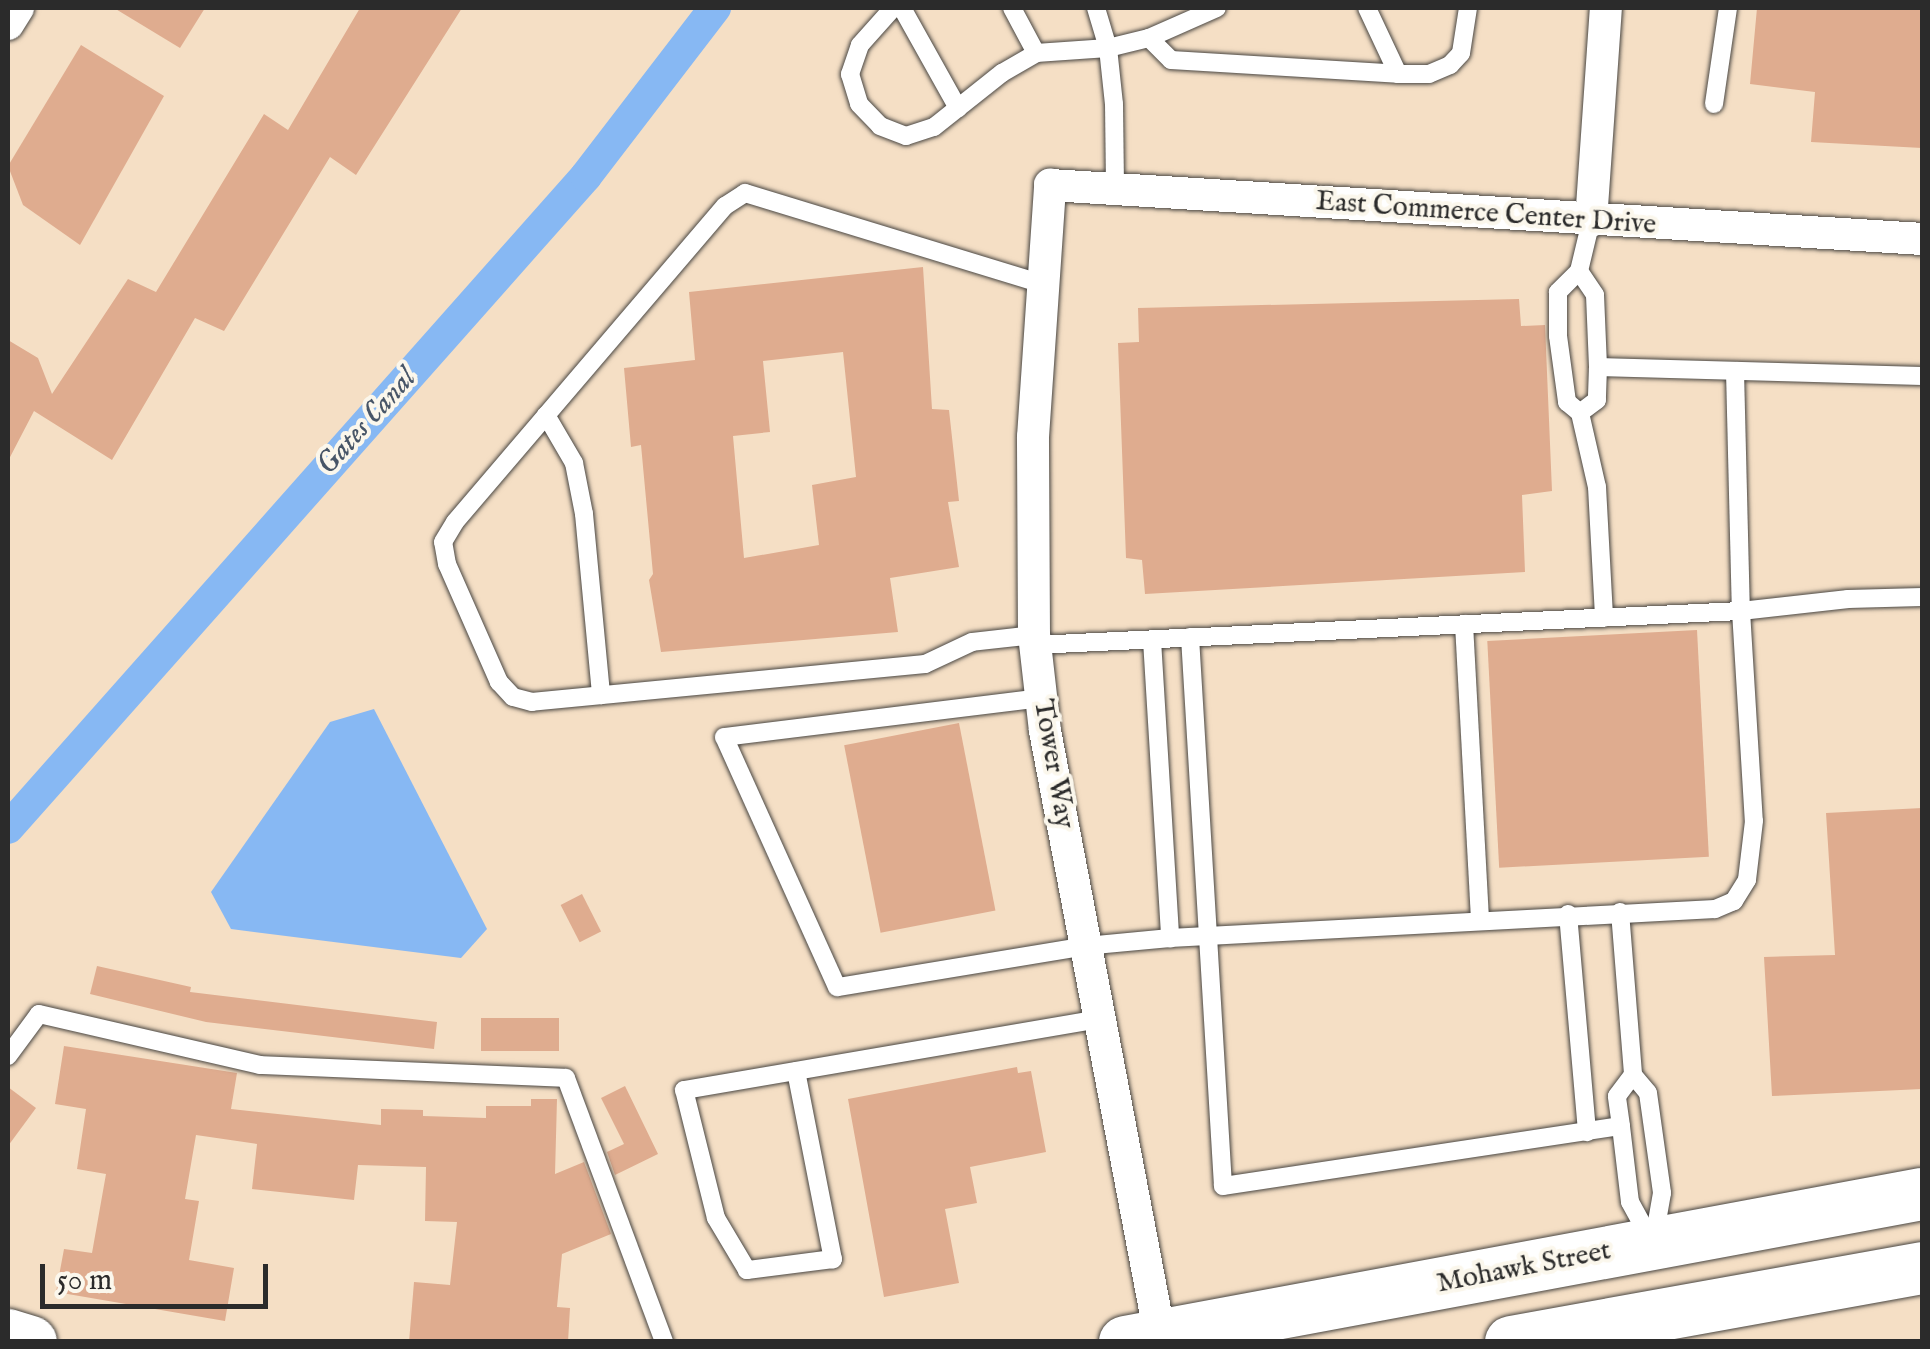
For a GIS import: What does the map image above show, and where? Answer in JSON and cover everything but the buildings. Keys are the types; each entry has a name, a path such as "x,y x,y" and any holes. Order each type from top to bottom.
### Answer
{"main road":[{"name":"Mohawk Street","path":"1148,1340 1922,1194"},
{"path":"1510,1342 1922,1268"},
{"path":"1248,1342 1338,1302"},
{"path":"8,1336 31,1342"}],"street":[{"path":"8,24 18,8"},
{"path":"1591,221 1606,8"},
{"name":"East Commerce Center Drive","path":"1050,185 1922,239"},
{"name":"Tower Way","path":"1050,185 1030,538 1035,640 1041,698 1100,1019 1148,1340"}],"lane":[{"path":"893,8 860,45 850,74 859,104 880,126 906,136 934,127 1002,72 1036,53 1108,48 1149,38 1218,8"},
{"path":"902,8 958,108"},
{"path":"1012,8 1036,53"},
{"path":"1096,8 1108,48 1114,104 1115,190"},
{"path":"1367,8 1398,74"},
{"path":"1149,38 1170,60 1429,74 1450,65 1460,53 1468,8"},
{"path":"1714,104 1728,8"},
{"path":"1044,284 745,193 725,206 455,522 444,542 447,564 499,682 513,697 532,702 925,664 972,642 1152,640 1741,611 1848,599 1922,597"},
{"path":"1591,221 1579,271 1558,292 1558,336 1567,402 1580,413 1597,487 1604,618"},
{"path":"1579,271 1594,294 1598,367 1596,400 1580,413"},
{"path":"1598,367 1922,376"},
{"path":"1041,698 724,737 837,987 1086,946 1170,938 1726,906 1742,892 1750,865 1754,822 1741,611 1735,371"},
{"path":"546,415 574,463 584,514 601,695"},
{"path":"1464,624 1480,919"},
{"path":"1190,638 1223,1186 1620,1126"},
{"path":"1152,640 1170,938"},
{"path":"1620,912 1633,1074 1648,1093 1662,1193 1653,1244"},
{"path":"1568,914 1587,1132"},
{"path":"8,1056 39,1014 260,1065 566,1078 664,1342"},
{"path":"796,1071 833,1258 747,1270 716,1218 684,1090 1100,1019"},
{"path":"1633,1074 1618,1096 1620,1126 1630,1202 1653,1244"}],"water":[{"path":"374,709 487,929 461,958 231,929 211,892 330,722"}],"waterway":[{"name":"Gates Canal","path":"8,828 586,176 715,8"}]}
